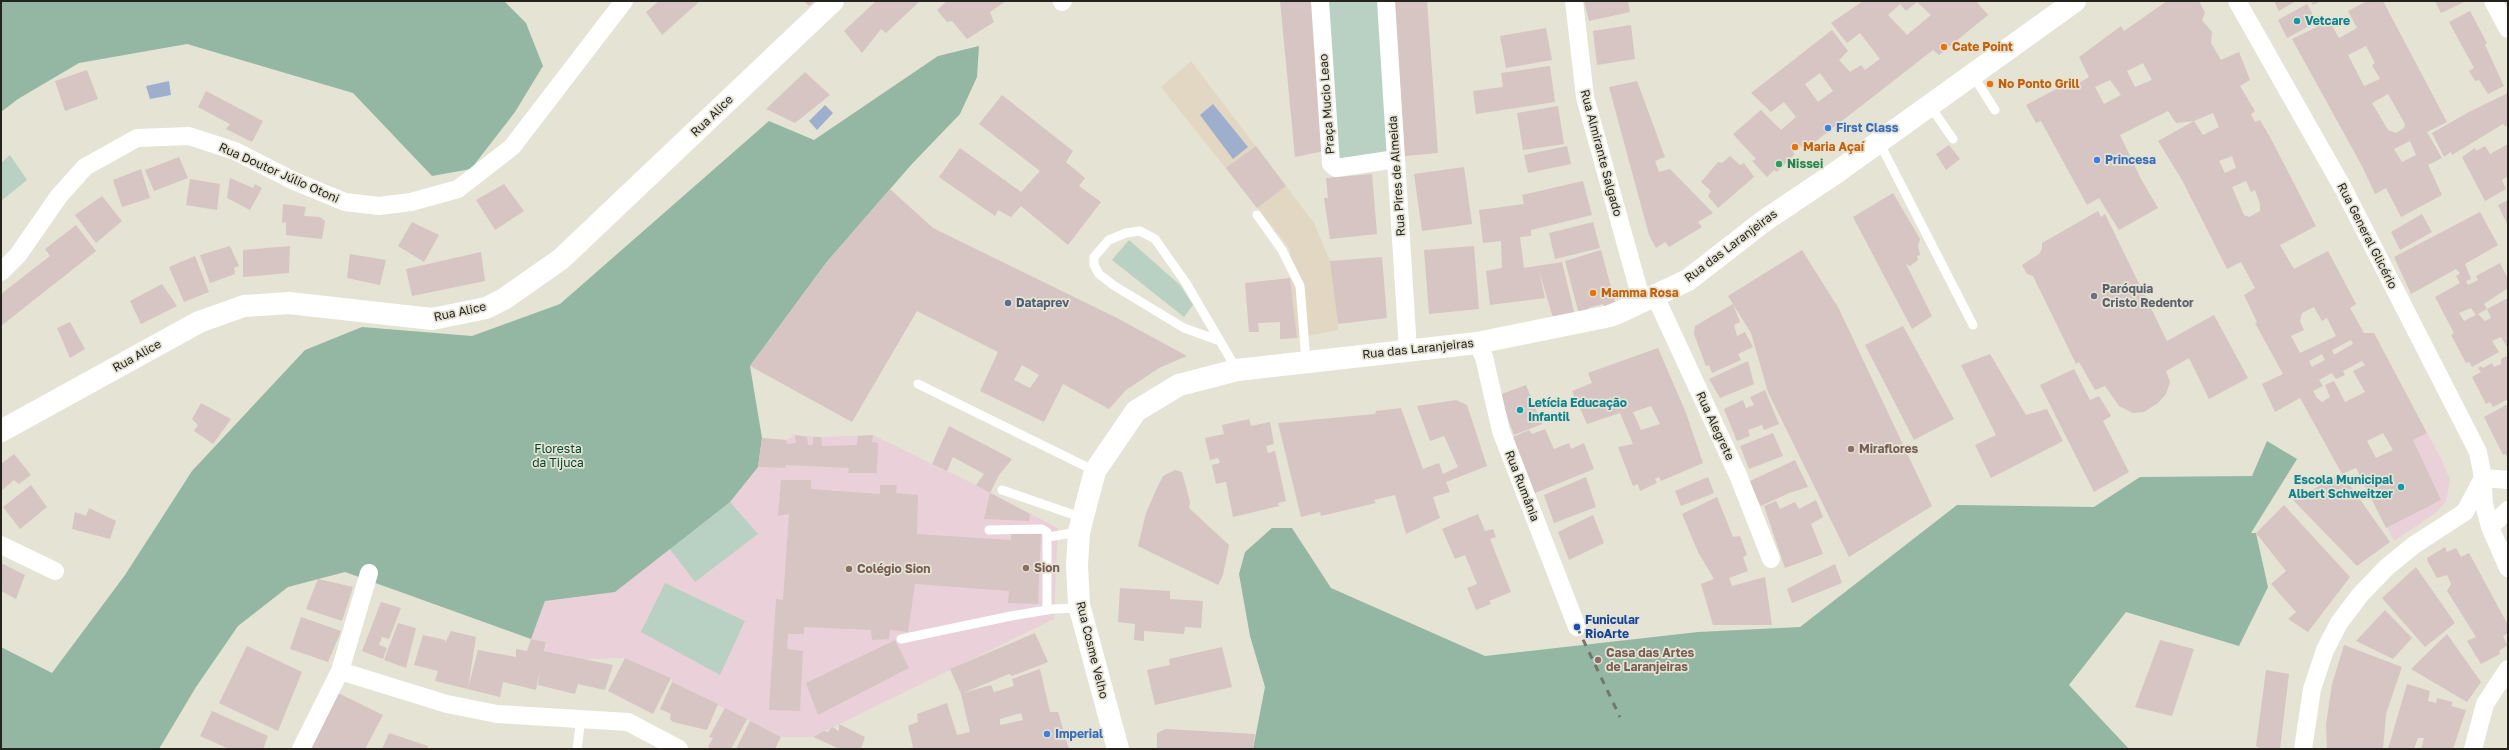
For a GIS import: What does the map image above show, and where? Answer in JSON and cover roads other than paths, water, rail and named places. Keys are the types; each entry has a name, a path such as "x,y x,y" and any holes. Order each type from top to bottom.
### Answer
{"main road":[{"name":"Rua Alice","path":"1,431 199,322 244,306 289,303 432,318 486,308 504,299 561,259 833,1"},
{"name":"Rua das Laranjeiras","path":"1237,370 1306,361 1477,343 1610,316 1649,299 1688,280 1764,220 1879,142 2075,1"},
{"name":"Rua Cosme Velho","path":"1118,749 1080,608 1077,565 1081,525 1096,471 1136,410 1179,385 1237,370"}],"street":[{"name":"Rua Doutor Júlio Otoni","path":"1,272 18,255 59,196 85,167 137,138 189,136 235,151 294,182 345,202 379,206 410,202 458,189 512,147 624,1"},
{"name":"Praça Mucio Leao","path":"1320,1 1331,164 1336,168 1396,159"},
{"name":"Rua Pires de Almeida","path":"1386,1 1408,350"},
{"name":"Rua Almirante Salgado","path":"1574,1 1585,97 1649,299"},
{"name":"Rua General Glicério","path":"2237,1 2343,188 2476,447 2483,478 2484,504 2490,528 2508,568"},
{"path":"2493,1 2508,29"},
{"name":"Rua Alegrete","path":"1649,299 1738,475 1771,559"},
{"name":"Rua Rumânia","path":"1477,343 1484,357 1501,431 1577,627"},
{"path":"2303,749 2312,689 2325,650 2339,623 2360,595 2387,567 2414,545 2465,512 2483,478 2508,480"},
{"path":"2490,528 2508,510"},
{"path":"1,545 55,571"},
{"path":"301,749 340,670 369,573"},
{"path":"2473,749 2485,704 2508,669"},
{"path":"340,670 447,704 497,714 628,722 679,749"}],"lane":[{"path":"1972,74 1995,110"},
{"path":"1930,106 1953,139"},
{"path":"1879,142 1973,325"},
{"path":"1257,215 1282,250 1300,286 1306,361"},
{"path":"1220,341 1184,328 1113,285 1099,274 1094,265 1094,257 1109,240 1126,233 1140,232 1155,239 1186,283 1220,341 1237,370"},
{"path":"918,384 1096,471"},
{"path":"1002,490 1081,525"},
{"path":"1048,537 1081,525"},
{"path":"989,530 1042,529 1048,537 1047,610"},
{"path":"900,639 1047,610 1080,608"},
{"path":"577,749 581,718"}],"water":[{"path":"169,81 171,95 150,99 146,86"},
{"path":"1213,104 1248,147 1233,159 1200,115"},
{"path":"825,105 833,113 817,130 809,121"}],"railway":[{"path":"1577,627 1620,717"}],"place":[{"name":"Vetcare","path":"2297,21"},
{"name":"Cate Point","path":"1944,47"},
{"name":"No Ponto Grill","path":"1990,84"},
{"name":"First Class","path":"1828,128"},
{"name":"Maria Açaí","path":"1795,147"},
{"name":"Princesa","path":"2097,160"},
{"name":"Nissei","path":"1779,164"},
{"name":"Mamma Rosa","path":"1593,293"},
{"name":"Paróquia Cristo Redentor","path":"2094,296"},
{"name":"Dataprev","path":"1008,303"},
{"name":"Letícia Educação Infantil","path":"1520,410"},
{"name":"Miraflores","path":"1851,449"},
{"name":"Escola Municipal Albert Schweitzer","path":"2401,487"},
{"name":"Sion","path":"1026,568"},
{"name":"Colégio Sion","path":"849,569"},
{"name":"Funicular RioArte","path":"1577,627"},
{"name":"Casa das Artes de Laranjeiras","path":"1598,660"},
{"name":"Imperial","path":"1047,734"}],"park label":[{"name":"Floresta da Tijuca","path":"558,456"}]}
